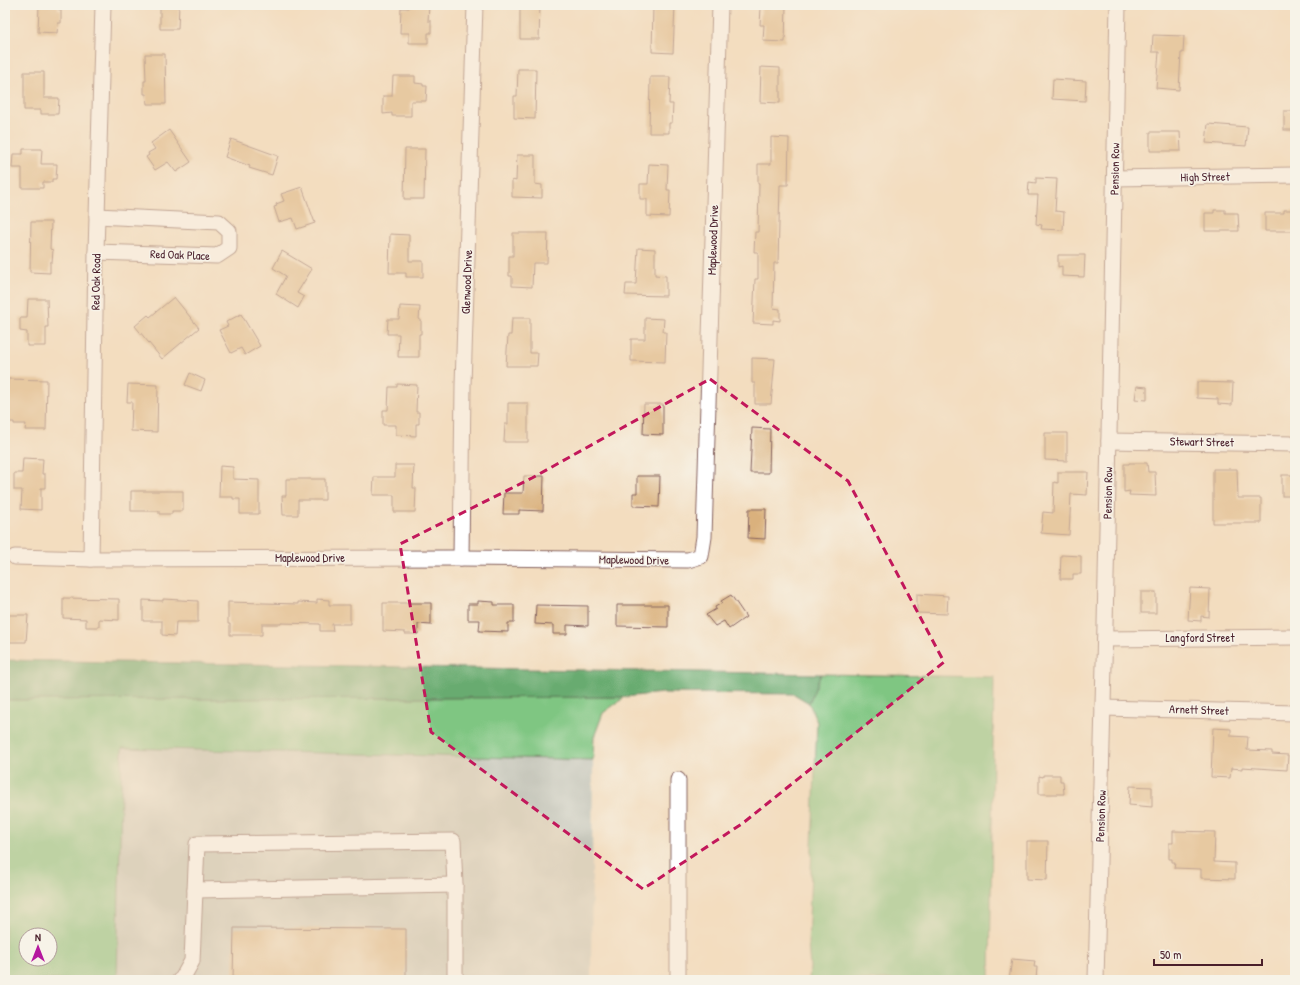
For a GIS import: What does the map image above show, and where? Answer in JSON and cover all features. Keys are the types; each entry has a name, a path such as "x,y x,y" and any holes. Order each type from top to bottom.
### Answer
{"street":[{"name":"Red Oak Road","path":"91,559 96,252 103,5"},
{"name":"Glenwood Drive","path":"461,558 464,377 475,5"},
{"name":"Maplewood Drive","path":"15,557 91,559 461,558 688,560 701,556 704,529 720,5"},
{"name":"Pension Row","path":"1096,980 1105,639 1118,5"},
{"name":"High Street","path":"1115,178 1295,175"},
{"name":"Red Oak Place","path":"96,252 217,256 229,248 229,231 219,222 97,216"},
{"name":"Stewart Street","path":"1109,441 1295,444"},
{"name":"Langford Street","path":"1105,639 1295,637"},
{"name":"Arnett Street","path":"1103,708 1295,713"},
{"path":"678,780 678,980"},
{"path":"180,980 192,961 196,844 453,841 455,885 455,980"},
{"path":"195,890 455,885"}],"highlighted area":[{"path":"710,379 848,481 944,662 743,823 643,889 431,732 400,544 532,478"}],"shaded area":[{"path":"122,748 593,760 591,980 117,980"}],"green space":[{"path":"5,660 821,674 809,703 794,694 663,693 625,697 5,700"},
{"path":"821,674 994,677 990,980 809,980 810,967 808,944 817,722 809,703"},
{"path":"625,697 603,713 594,737 593,760 122,748 117,980 5,980 5,700"}],"building":[{"path":"39,5 58,5 58,9 61,10 61,23 58,23 57,33 38,32"},
{"path":"160,5 179,5 178,29 160,29"},
{"path":"409,5 429,5 428,21 431,21 431,33 428,33 428,43 409,43 409,33 400,33 401,8 409,8"},
{"path":"520,5 540,5 539,39 520,39"},
{"path":"653,5 675,5 673,53 652,52"},
{"path":"765,5 786,5 785,42 763,41 764,25 760,25 761,8 765,8"},
{"path":"1153,35 1184,36 1183,53 1181,53 1179,90 1156,88 1159,52 1152,52"},
{"path":"145,54 165,54 166,104 147,104 146,94 144,94 144,81 146,81"},
{"path":"761,67 780,68 780,103 760,102"},
{"path":"518,69 536,69 535,119 514,118 514,96 517,96"},
{"path":"24,72 44,72 44,98 59,98 58,114 41,114 41,110 24,110"},
{"path":"393,76 415,76 415,83 427,86 426,101 411,101 411,116 392,116 392,113 383,114 383,96 392,96"},
{"path":"650,77 670,77 669,104 673,104 672,123 669,123 669,133 649,133"},
{"path":"1053,79 1086,81 1085,101 1052,99"},
{"path":"1284,111 1295,111 1295,130 1284,130"},
{"path":"1208,124 1248,127 1246,146 1206,143"},
{"path":"169,130 191,162 176,172 168,162 155,170 146,157 149,155 148,153 155,149 151,143"},
{"path":"1150,132 1180,132 1181,151 1150,151"},
{"path":"771,137 789,138 788,185 780,185 778,263 774,263 773,308 780,309 780,321 773,320 773,324 753,323 755,279 758,279 758,252 754,252 755,232 758,232 758,164 771,164"},
{"path":"231,139 278,156 272,175 249,168 250,166 225,157"},
{"path":"23,149 42,149 41,164 57,164 56,179 52,179 52,182 43,182 43,188 22,188 22,168 12,168 13,154 23,154"},
{"path":"405,149 425,149 424,199 404,199"},
{"path":"517,155 535,155 535,184 542,185 542,198 512,197 512,180 516,181"},
{"path":"649,164 668,165 667,190 670,190 669,217 647,216 647,199 640,199 640,184 648,184"},
{"path":"1036,178 1057,179 1055,211 1064,212 1063,230 1041,229 1042,225 1036,224 1038,195 1028,195 1029,182 1036,183"},
{"path":"302,187 315,223 297,229 293,218 279,222 274,207 277,206 276,204 284,201 281,194"},
{"path":"1214,210 1225,210 1225,213 1238,213 1239,231 1205,231 1205,213 1214,213"},
{"path":"1284,210 1295,210 1295,231 1265,231 1265,213 1284,213"},
{"path":"31,222 51,222 50,249 53,250 52,262 50,262 50,273 30,272"},
{"path":"513,233 548,233 547,263 533,263 532,287 512,286 512,276 509,276 509,256 513,256"},
{"path":"390,234 409,235 409,261 423,261 423,277 406,277 406,273 389,273"},
{"path":"638,248 655,249 655,275 666,276 666,296 625,295 626,284 636,284"},
{"path":"282,251 312,269 297,293 304,297 298,308 276,294 286,276 273,268"},
{"path":"1058,255 1085,255 1084,277 1062,276 1062,266 1058,267"},
{"path":"174,297 199,328 162,359 135,326 148,315 150,317"},
{"path":"28,299 47,299 48,327 46,327 46,346 27,346 27,332 20,331 20,318 27,318"},
{"path":"400,306 420,307 419,320 421,320 421,334 419,334 419,357 398,357 399,334 387,334 388,319 399,319"},
{"path":"241,314 260,346 245,355 241,348 231,353 219,330 228,326 226,322"},
{"path":"512,318 530,318 530,353 538,353 537,366 506,366 508,335 511,335"},
{"path":"645,318 664,319 663,332 666,332 665,362 631,361 631,339 645,339"},
{"path":"752,358 775,359 771,404 755,404 755,383 752,383"},
{"path":"190,373 205,380 201,391 185,385"},
{"path":"8,379 47,380 46,430 25,430 26,424 6,422"},
{"path":"1197,382 1233,383 1232,405 1218,404 1218,399 1197,398"},
{"path":"128,384 158,385 157,432 131,431 132,402 127,402"},
{"path":"397,384 417,385 416,412 419,412 419,424 416,424 416,436 396,435 396,425 383,425 383,410 388,410 389,387 397,387"},
{"path":"1137,386 1147,387 1147,400 1135,399"},
{"path":"508,403 528,403 528,442 504,442 505,424 508,424"},
{"path":"644,404 663,404 663,435 643,434"},
{"path":"752,428 770,429 769,473 750,473"},
{"path":"1045,433 1067,433 1067,461 1045,460"},
{"path":"23,458 43,459 42,474 45,474 45,488 41,488 41,510 21,509 22,490 14,490 14,473 22,473"},
{"path":"1147,463 1148,472 1155,472 1156,496 1129,495 1130,491 1124,492 1124,464"},
{"path":"395,465 414,465 413,488 416,488 415,512 394,512 394,495 373,495 374,477 395,477"},
{"path":"220,466 233,467 233,479 259,480 259,514 240,514 240,499 233,499 233,497 219,497"},
{"path":"1213,469 1237,469 1238,498 1261,498 1261,523 1213,523"},
{"path":"1058,472 1088,472 1087,495 1071,494 1069,535 1041,533 1043,512 1053,513 1054,482 1058,483"},
{"path":"1282,475 1295,475 1295,496 1282,496"},
{"path":"524,476 544,476 543,511 519,510 519,514 503,514 504,493 523,493"},
{"path":"637,476 660,476 659,507 633,506 633,493 637,493"},
{"path":"286,479 325,479 325,500 298,500 298,515 283,515 282,496 286,496"},
{"path":"131,491 183,491 183,511 172,511 172,514 159,514 159,511 131,511"},
{"path":"749,509 766,509 765,539 748,538"},
{"path":"1061,555 1081,556 1081,574 1073,574 1073,579 1060,579"},
{"path":"1190,588 1210,589 1209,617 1201,616 1201,621 1188,620"},
{"path":"1141,592 1156,592 1156,613 1141,613"},
{"path":"917,594 948,596 947,614 917,613"},
{"path":"731,595 746,617 729,629 724,621 715,626 706,615 716,609 715,607 722,603 721,601"},
{"path":"63,598 119,599 119,620 99,619 99,627 86,627 86,619 63,618"},
{"path":"163,599 198,601 198,622 176,622 175,636 162,635 162,621 143,621 143,600 163,601"},
{"path":"317,599 329,600 329,605 350,605 350,624 332,624 333,631 320,631 320,624 262,624 262,635 230,635 230,624 228,624 228,602 298,604 298,602 317,603"},
{"path":"478,601 494,602 494,605 514,605 514,623 508,623 508,632 479,631 480,620 468,620 468,604 478,604"},
{"path":"383,603 431,603 431,625 418,624 418,634 383,631"},
{"path":"536,605 588,606 588,626 567,625 567,634 553,634 553,625 535,624"},
{"path":"617,605 668,605 668,627 617,626"},
{"path":"5,615 28,615 26,642 8,642 8,634 5,634"},
{"path":"1213,728 1231,729 1231,736 1248,737 1247,750 1272,751 1272,754 1288,755 1287,770 1242,767 1242,769 1231,768 1230,778 1211,777"},
{"path":"1043,775 1060,775 1060,781 1063,781 1064,794 1039,794 1039,776 1043,777"},
{"path":"1130,786 1152,787 1152,807 1129,805"},
{"path":"1173,831 1215,832 1214,862 1235,863 1235,879 1201,878 1201,869 1174,868 1175,862 1172,862 1172,859 1169,859 1169,843 1173,843"},
{"path":"1027,841 1048,841 1047,880 1027,879"},
{"path":"234,928 406,929 406,980 233,980"},
{"path":"1012,959 1035,961 1034,967 1037,967 1036,980 1009,980"}]}
